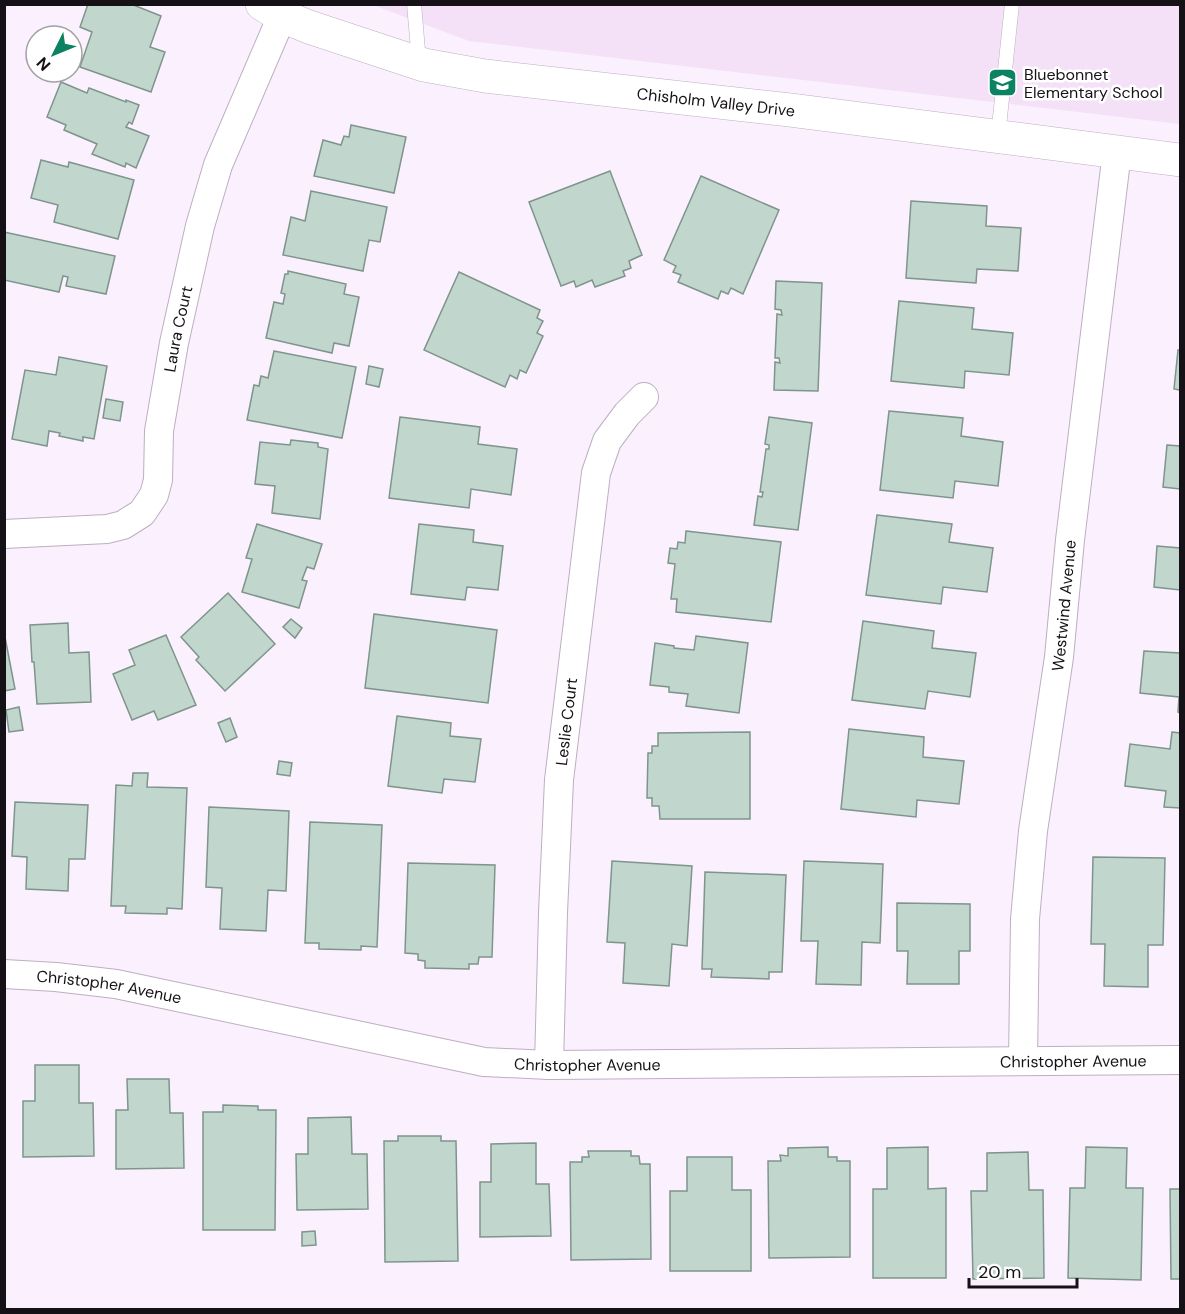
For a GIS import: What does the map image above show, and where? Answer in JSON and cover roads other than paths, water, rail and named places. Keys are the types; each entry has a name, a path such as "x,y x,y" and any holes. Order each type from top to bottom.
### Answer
{"street":[{"name":"Chisholm Valley Drive","path":"272,10 309,27 418,62 485,76 790,110 1180,160"},
{"name":"Laura Court","path":"4,534 107,529 123,525 142,513 154,495 158,480 159,431 174,343 200,226 218,165 272,10"},
{"name":"Westwind Avenue","path":"1023,1061 1025,919 1033,831 1059,657 1070,540 1117,152"},
{"name":"Leslie Court","path":"549,1065 559,780 596,473 607,441 627,414 644,397"},
{"name":"Christopher Avenue","path":"4,974 116,984 484,1062 549,1065 1180,1060"}],"lane":[{"path":"414,4 418,62"},
{"path":"998,136 1012,4"}],"place":[{"name":"Bluebonnet Elementary School","path":"1003,83"}]}
